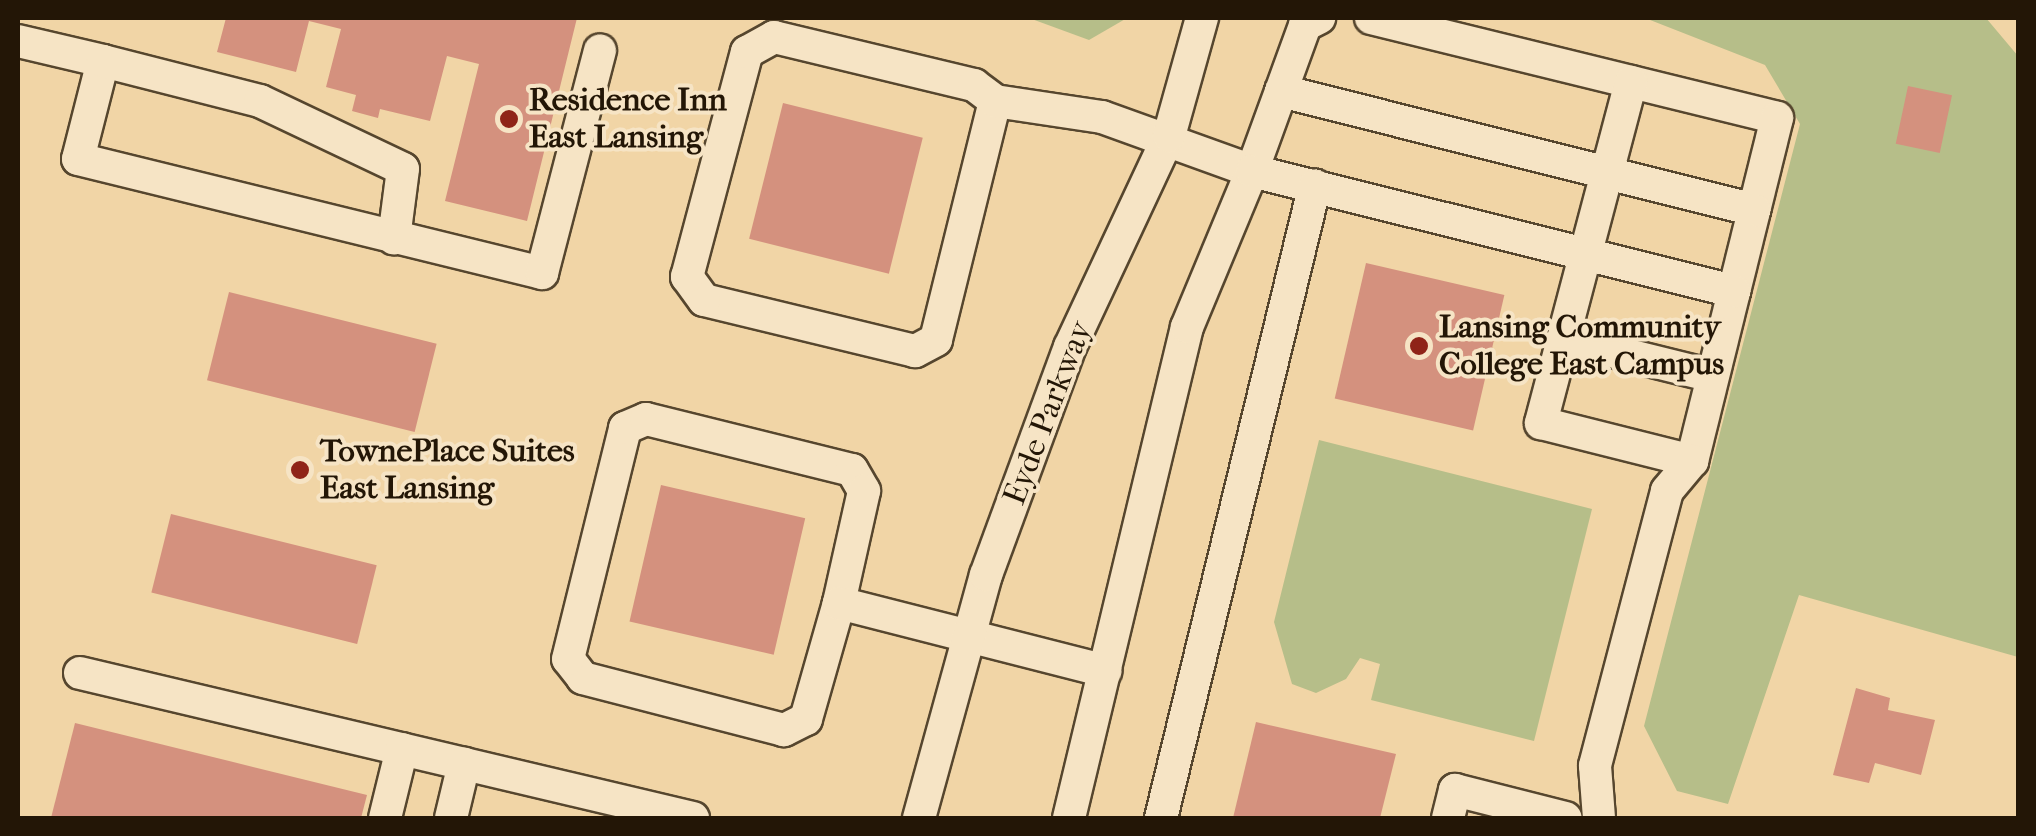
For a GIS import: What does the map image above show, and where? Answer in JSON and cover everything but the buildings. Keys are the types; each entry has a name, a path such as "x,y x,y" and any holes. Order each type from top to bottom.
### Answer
{"street":[{"name":"Eyde Parkway","path":"919,818 986,575 1070,348 1169,136 1202,18"},
{"path":"1069,818 1187,327 1252,171 1305,24 1320,18"},
{"path":"1371,18 1776,118 1692,461 1667,491 1599,748 1598,818"},
{"path":"996,102 936,340 916,351 704,300 687,278 747,52 774,37 974,85 996,102 1102,117 1169,136 1201,156 1252,171 1734,291"},
{"path":"18,41 260,100 402,170 394,238"},
{"path":"104,61 78,159 542,273 600,50"},
{"path":"1631,82 1540,423 1692,461"},
{"path":"1281,91 1754,210"},
{"path":"1161,818 1316,186"},
{"path":"1563,339 1713,376"},
{"path":"646,419 852,470 864,491 839,603 806,719 784,730 583,678 568,658 625,428 646,419"},
{"path":"839,603 971,632 1105,670"},
{"path":"80,673 694,818"},
{"path":"385,818 402,749"},
{"path":"452,818 464,764"},
{"path":"1448,818 1455,790 1566,818"}],"green space":[{"path":"1029,18 1127,18 1089,40"},
{"path":"1645,18 1986,18 2018,56 2018,657 1799,595 1728,804 1677,791 1644,726 1800,124 1765,65"},
{"path":"1319,440 1592,509 1534,741 1371,700 1380,664 1360,658 1346,679 1316,693 1292,684 1274,622"}],"place":[{"name":"Residence Inn East Lansing","path":"509,119"},
{"name":"Lansing Community College East Campus","path":"1419,346"},
{"name":"TownePlace Suites East Lansing","path":"300,470"}]}
